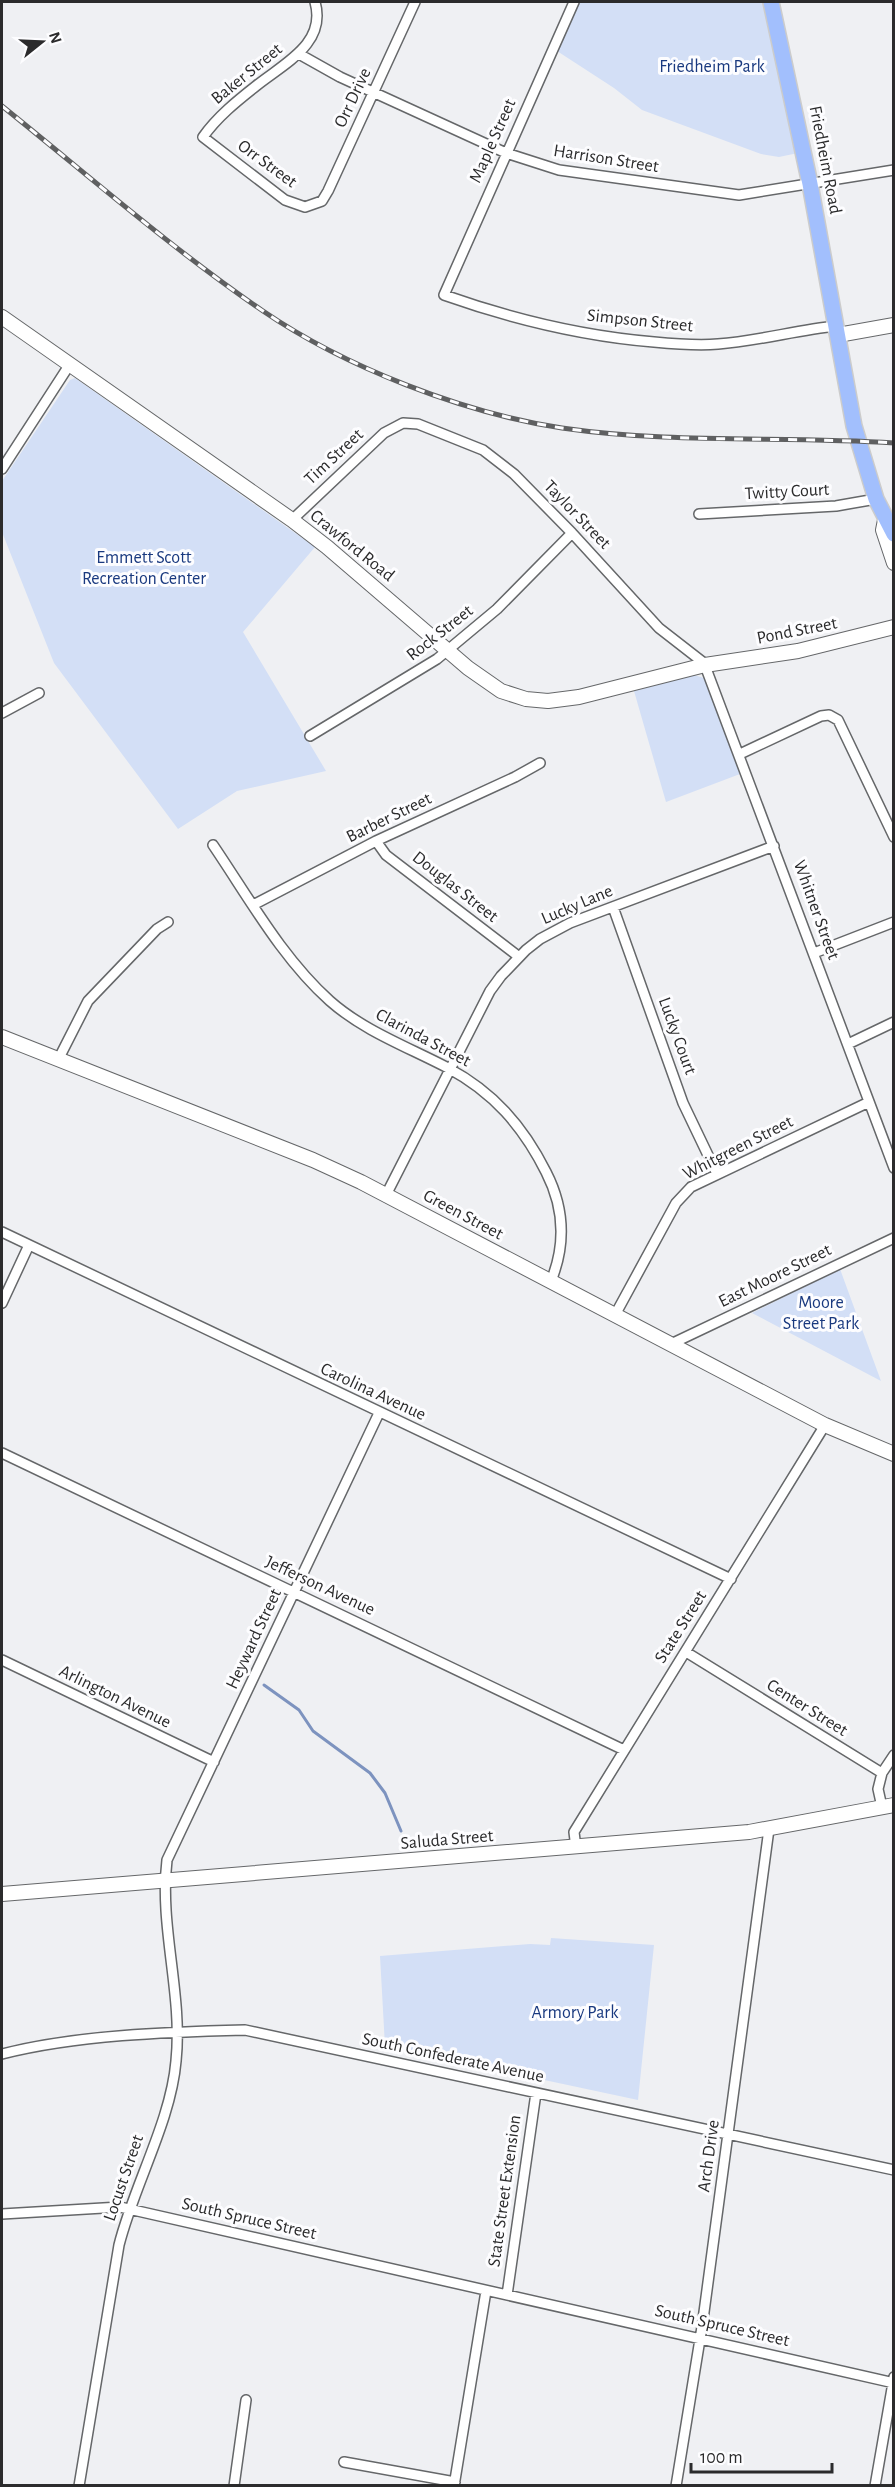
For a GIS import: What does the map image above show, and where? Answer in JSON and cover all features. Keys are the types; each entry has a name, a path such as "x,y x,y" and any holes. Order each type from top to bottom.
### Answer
{"main road":[{"name":"Friedheim Road","path":"771,2 810,184 856,434 876,499 894,534"}],"street":[{"name":"Baker Street","path":"203,137 227,110 299,54 315,28 317,13 315,2"},
{"name":"Orr Drive","path":"316,204 322,201 328,191 415,2"},
{"name":"Maple Street","path":"444,296 574,2"},
{"name":"Harrison Street","path":"299,54 310,62 374,93 506,153 560,170 731,195 894,171"},
{"name":"Orr Street","path":"203,137 285,200 305,207 316,204"},
{"name":"Simpson Street","path":"444,296 494,313 628,340 716,345 837,331"},
{"name":"Crawford Road","path":"2,317 327,546 489,684 514,695 536,701 579,697 705,665"},
{"path":"837,331 894,325"},
{"path":"2,469 70,364"},
{"name":"Tim Street","path":"292,520 384,432 403,423"},
{"name":"Taylor Street","path":"403,423 418,424 483,450 514,474 659,628 705,665"},
{"name":"Twitty Court","path":"699,514 836,506 876,499"},
{"path":"885,520 883,530 894,563"},
{"name":"Rock Street","path":"310,736 437,659 497,609 572,533"},
{"name":"Pond Street","path":"705,665 798,651 894,627"},
{"name":"Whitner Street","path":"705,665 894,1168"},
{"path":"2,713 39,693"},
{"path":"740,754 821,716 834,717 838,720 894,837"},
{"name":"Barber Street","path":"253,905 376,841 515,777 540,763"},
{"name":"Douglas Street","path":"376,841 386,855 518,956"},
{"name":"Clarinda Street","path":"213,845 306,979 337,1007 373,1031 450,1069 489,1095 514,1119 534,1148 549,1177 558,1203 562,1230 558,1262 551,1281"},
{"name":"Lucky Lane","path":"386,1195 490,991 518,956 555,930 774,846"},
{"name":"Lucky Court","path":"613,907 683,1103 717,1174"},
{"path":"58,1060 82,1010 95,993 157,929 168,922"},
{"path":"814,953 894,922"},
{"path":"848,1044 894,1022"},
{"name":"Green Street","path":"2,1037 313,1160 386,1195 825,1425 894,1454"},
{"name":"Whitgreen Street","path":"615,1315 676,1203 691,1187 868,1102"},
{"name":"Carolina Avenue","path":"2,1232 731,1579"},
{"name":"East Moore Street","path":"671,1344 894,1238"},
{"path":"2,1304 29,1245"},
{"name":"Heyward Street","path":"165,1881 167,1860 379,1413"},
{"name":"State Street","path":"576,1848 574,1832 825,1425"},
{"name":"Jefferson Avenue","path":"2,1453 624,1750"},
{"name":"Center Street","path":"686,1652 882,1773"},
{"name":"Arlington Avenue","path":"2,1660 214,1762"},
{"path":"888,1806 878,1789 882,1773 894,1755"},
{"name":"Saluda Street","path":"2,1894 576,1848 770,1829 888,1806"},
{"name":"Arch Drive","path":"676,2486 700,2338 770,1829"},
{"name":"Locust Street","path":"79,2486 113,2274 129,2209 169,2102 177,2061 177,2032 165,1881"},
{"name":"South Confederate Avenue","path":"2,2054 60,2043 177,2032 245,2030 894,2170"},
{"name":"State Street Extension","path":"507,2295 536,2093"},
{"name":"South Spruce Street","path":"2,2214 101,2207 129,2209 893,2383"},
{"name":"State Street Extension","path":"455,2484 486,2291"},
{"path":"875,2486 894,2377"},
{"path":"234,2486 246,2400"},
{"path":"344,2462 455,2484"}],"green space":[{"name":"Friedheim Park","path":"579,2 765,2 798,153 779,157 761,154 642,110 614,88 557,51"},
{"name":"Emmett Scott Recreation Center","path":"75,378 315,547 243,632 326,771 237,791 178,829 54,663 2,532 2,481 70,380"},
{"path":"694,675 704,678 740,774 666,802 634,691"},
{"name":"Moore Street Park","path":"840,1269 881,1381 752,1313"},
{"name":"Armory Park","path":"551,1938 654,1945 638,2100 385,2046 380,1956 530,1944 550,1945"}],"waterway":[{"path":"264,1685 299,1710 313,1731 370,1773 385,1793 401,1831"}],"railway":[{"path":"2,106 163,237 263,311 330,351 406,385 485,411 524,421 603,433 686,438 894,443"}]}
